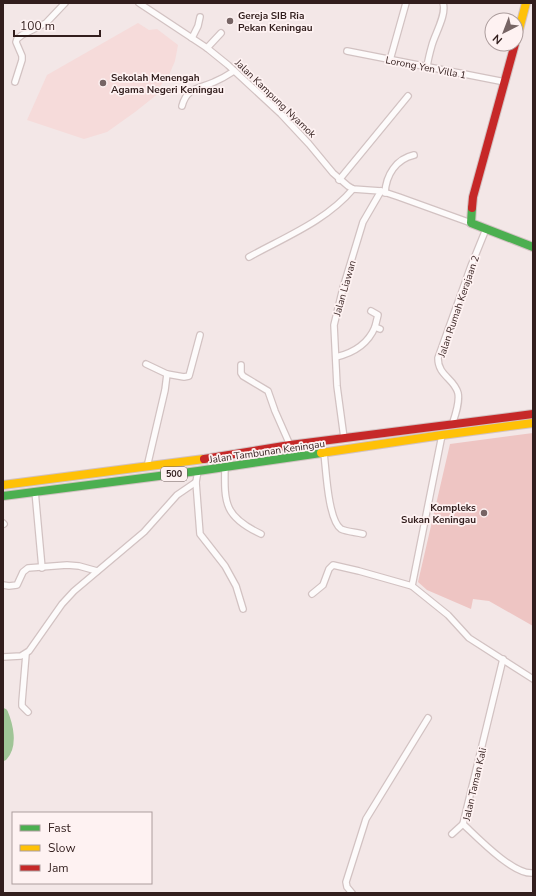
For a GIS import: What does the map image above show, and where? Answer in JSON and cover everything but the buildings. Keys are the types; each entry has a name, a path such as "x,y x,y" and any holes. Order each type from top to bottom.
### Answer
{"main road":[{"path":"471,223 473,197 513,52"},
{"name":"Jalan Kampung Nyamok","path":"471,223 533,247"},
{"name":"Jalan Tambunan Keningau","path":"3,485 220,457 290,445 533,414"},
{"name":"Jalan Tambunan Keningau","path":"3,496 198,471 533,423"}],"street":[{"path":"15,82 22,60 22,56 16,42 17,39 46,23 65,3"},
{"name":"Jalan Kampung Nyamok","path":"139,3 207,48 234,71 295,128 339,180 353,189 383,192 413,201 471,223"},
{"path":"390,60 406,3"},
{"path":"427,67 432,46 445,7 443,3"},
{"path":"192,38 198,26 200,17"},
{"path":"207,48 221,33"},
{"name":"Lorong Yen Villa 1","path":"347,52 505,82"},
{"path":"182,106 186,95 189,92 214,82 234,71"},
{"path":"339,180 408,96"},
{"name":"Jalan Liawan","path":"344,438 334,325 338,307 363,222 383,192 393,170 407,157 414,155"},
{"path":"249,257 322,217 339,204 353,189"},
{"name":"Jalan Rumah Kerajaan 2","path":"452,425 458,400 458,392 452,382 440,369 438,358 486,229"},
{"path":"336,357 349,354 362,346 378,328 378,314 371,311"},
{"path":"146,364 168,374 184,377 189,376 200,335"},
{"path":"241,365 241,373 243,376 268,391 290,445"},
{"path":"147,467 168,374"},
{"path":"412,586 442,435"},
{"path":"324,453 330,508 333,518 341,529 363,534"},
{"path":"225,467 224,489 227,505 240,522 261,534"},
{"path":"198,471 196,482 200,534 225,566 236,586 244,609"},
{"path":"28,712 22,706 26,654 66,599 144,532 178,495 196,482"},
{"path":"35,491 42,568"},
{"path":"312,594 323,585 328,569 333,565 412,586 448,615 469,638 533,679"},
{"path":"3,585 17,585 24,570 79,566 97,571"},
{"path":"3,657 15,657 26,654"},
{"name":"Jalan Taman Kali","path":"502,659 463,824 493,852 513,867 527,873 533,873"},
{"path":"352,893 347,887 346,882 366,819 428,718"},
{"path":"452,834 463,824"}],"shaded area":[{"name":"Sekolah Menengah Agama Negeri Keningau","path":"138,23 149,30 157,29 178,45 175,61 169,75 157,90 159,93 107,132 84,139 27,120 47,75"},
{"name":"Kompleks Sukan Keningau","path":"533,433 533,626 489,601 473,599 471,609 427,590 418,582 450,444"}],"waterway":[{"path":"3,713 7,723 9,735 8,746 3,756"}],"traffic: fast":[{"path":"472,208 471,223 533,247"},
{"path":"3,496 198,471 321,453"}],"traffic: slow":[{"path":"524,12 526,3"},
{"path":"321,453 533,423"},
{"path":"3,485 204,459"}],"traffic: jam":[{"path":"472,208 473,197 513,52"},
{"path":"204,459 290,445 533,414"}],"place":[{"name":"Gereja SIB Ria Pekan Keningau","path":"230,21"},
{"name":"Sekolah Menengah Agama Negeri Keningau","path":"103,83"},
{"name":"Kompleks Sukan Keningau","path":"484,513"}]}
